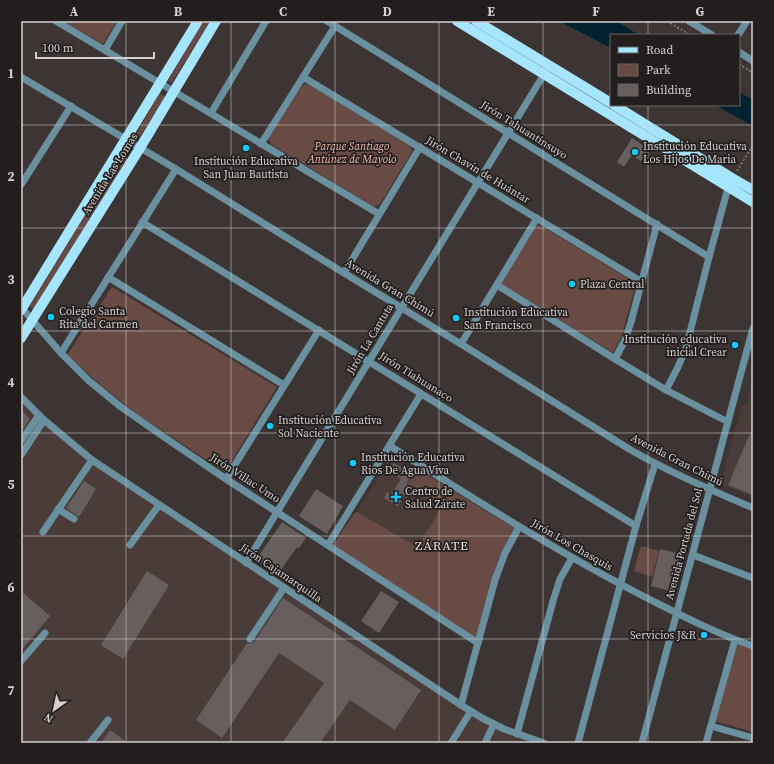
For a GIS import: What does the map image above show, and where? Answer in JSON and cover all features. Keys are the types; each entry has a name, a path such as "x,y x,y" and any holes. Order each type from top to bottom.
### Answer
{"main road":[{"name":"Avenida Las Lomas","path":"21,309 198,21"},
{"name":"Avenida Las Lomas","path":"21,338 140,148 216,21"},
{"path":"457,21 753,202"},
{"path":"476,21 610,102"},
{"path":"616,106 753,190"}],"street":[{"path":"56,21 379,214"},
{"path":"105,50 122,21"},
{"path":"211,113 266,21"},
{"name":"Jirón Tahuantinsuyo","path":"327,21 709,257"},
{"path":"689,21 710,34"},
{"path":"739,34 747,21"},
{"path":"261,144 335,26"},
{"path":"740,53 753,61"},
{"name":"Jirón La Cantuta","path":"246,562 550,65"},
{"name":"Jirón Chavín de Huántar","path":"304,76 642,282"},
{"name":"Avenida Gran Chimú","path":"21,77 176,169 655,464 753,508"},
{"path":"21,185 71,106"},
{"path":"344,273 420,147"},
{"path":"61,353 176,169"},
{"path":"666,390 686,348 728,188"},
{"path":"461,344 537,218"},
{"name":"Jirón Tiahuanaco","path":"142,222 636,526"},
{"path":"615,359 625,340 642,282 656,224"},
{"path":"108,277 284,385"},
{"path":"496,285 666,390 728,422"},
{"name":"Jirón Villac Umo","path":"21,309 88,380 121,407 226,479 478,643"},
{"name":"Avenida Portada del Sol","path":"642,743 753,328"},
{"path":"226,479 319,330"},
{"path":"328,545 421,394"},
{"name":"Jirón Cajamarquilla","path":"21,397 41,417 92,460 284,588 471,711 494,724 544,743"},
{"path":"21,441 41,417"},
{"path":"21,455 41,417"},
{"name":"Jirón Los Chasquis","path":"390,446 519,527 572,558 676,613 735,640 753,646"},
{"path":"44,532 92,460"},
{"path":"578,743 636,526 655,464"},
{"path":"130,545 159,505"},
{"path":"58,509 74,520"},
{"path":"461,705 495,580 505,553 519,527"},
{"path":"692,554 753,578"},
{"path":"517,734 553,601 560,579 572,558"},
{"path":"250,638 284,588"},
{"path":"21,662 44,633"},
{"path":"706,743 735,640"},
{"path":"451,743 471,711"},
{"path":"90,743 108,720"},
{"path":"485,743 494,724"},
{"path":"711,726 753,738"}],"path":[{"path":"667,21 688,34"},
{"path":"740,65 750,71 753,75"},
{"path":"736,173 753,145"}],"shaded area":[{"path":"753,381 753,498 724,485 722,478 742,406 747,403"},
{"path":"21,393 53,426 110,472 458,703 514,731 551,743 21,743"},
{"name":"Centro de Salud Zárate","path":"390,458 395,458 416,470 407,485 442,507 417,548 357,512"}],"green space":[{"path":"63,21 117,21 103,44"},
{"path":"204,21 210,21 172,82 168,81"},
{"name":"Parque Santiago Antúnez de Mayolo","path":"305,84 410,146 412,149 380,204 377,206 373,206 271,144 269,137 302,86"},
{"path":"160,93 165,97 137,141 134,138"},
{"path":"123,154 128,157 33,311 30,306"},
{"path":"538,225 634,282 635,288 622,335 614,351 612,352 504,286 502,283 503,279"},
{"path":"112,287 277,387 225,472 141,417 103,387 67,355"},
{"path":"417,469 514,528 498,560 476,638 333,545 354,514 357,512 417,547 442,507 407,485"},
{"path":"641,546 659,551 652,577 634,571"},
{"path":"738,643 753,649 753,732 715,721"}],"water":[{"path":"559,21 616,21 637,34 610,34 610,47"},
{"path":"740,93 753,100 753,126 717,106 740,106"}],"building":[{"name":"Institución Educativa Los Hijos De Maria","path":"632,138 648,149 641,161 632,155 624,167 617,162"},
{"path":"21,410 30,419 21,432"},
{"path":"753,427 753,495 728,485"},
{"path":"394,463 412,474 406,485 409,487 398,506 384,498 387,492 391,495 401,479 389,471"},
{"path":"84,481 96,489 79,517 66,508"},
{"path":"316,489 343,506 327,534 299,516"},
{"path":"282,522 306,538 299,548 297,547 278,574 256,560"},
{"path":"660,549 680,554 670,591 651,586"},
{"path":"147,571 169,585 123,659 101,645"},
{"path":"21,591 50,616 21,651"},
{"path":"381,591 399,602 379,633 361,621"},
{"path":"283,598 421,690 395,730 350,700 320,743 282,743 324,683 279,653 222,738 196,720 247,643 250,644 254,642"},
{"path":"110,730 128,743 101,743"}],"place":[{"name":"Institución Educativa San Juan Bautista","path":"246,148"},
{"name":"Institución Educativa Los Hijos De Maria","path":"635,152"},
{"name":"Plaza Central","path":"572,284"},
{"name":"Colegio Santa Rita del Carmen","path":"51,317"},
{"name":"Institución Educativa San Francisco","path":"456,318"},
{"name":"Institución educativa inicial Crear","path":"735,345"},
{"name":"Institución Educativa Sol Naciente","path":"270,426"},
{"name":"Institución Educativa Rios De Agua Viva","path":"353,463"},
{"name":"Centro de Salud Zárate","path":"396,497"},
{"name":"Servicios J&R","path":"704,635"}],"district":[{"name":"ZÁRATE","path":"442,545"}]}
